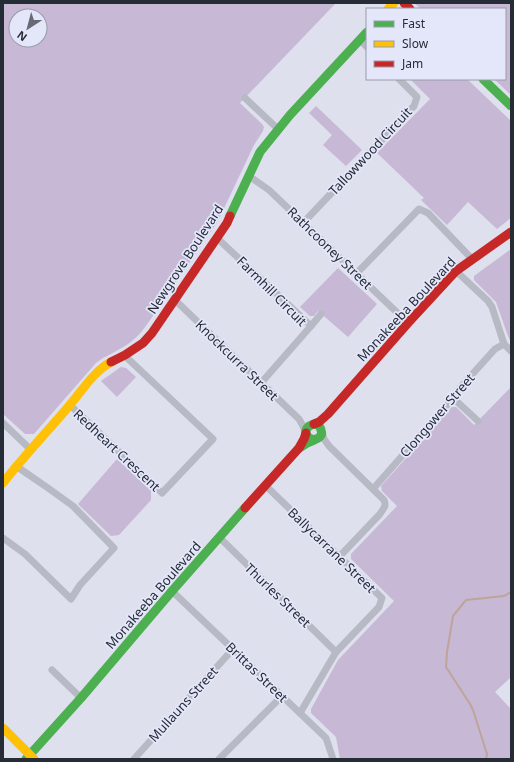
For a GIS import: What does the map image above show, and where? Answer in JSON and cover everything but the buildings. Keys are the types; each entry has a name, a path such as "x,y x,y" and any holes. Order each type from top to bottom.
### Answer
{"street":[{"name":"Newgrove Boulevard","path":"3,483 30,449 96,374 108,364 143,343 152,333 227,223 260,152 278,129 366,33"},
{"path":"360,40 366,46"},
{"name":"Tallowwood Circuit","path":"303,223 414,106 417,97 400,80"},
{"path":"484,80 511,106"},
{"path":"245,98 278,129"},
{"name":"Rathcooney Street","path":"249,176 269,190 408,323"},
{"path":"356,274 420,209 428,214 472,259"},
{"name":"Monakeeba Boulevard","path":"314,424 319,422 328,414 456,271 511,232"},
{"name":"Farmhill Circuit","path":"217,238 311,326 261,383"},
{"path":"456,271 492,307 504,344 511,350"},
{"name":"Knockcurra Street","path":"175,300 299,419 306,433"},
{"path":"311,326 321,314"},
{"name":"Clongower Street","path":"372,489 495,349 504,344"},
{"name":"Redheart Crescent","path":"70,405 162,493 213,439 124,355"},
{"path":"452,398 478,421"},
{"name":"Monakeeba Boulevard","path":"322,431 328,414"},
{"name":"Knockcurra Street","path":"299,419 314,424"},
{"path":"3,423 30,449"},
{"path":"329,446 308,437 306,433 308,427 314,424 320,427 324,439 329,446 384,500 386,504 380,514 340,556"},
{"path":"314,440 321,436 322,431"},
{"name":"Monakeeba Boulevard","path":"30,758 172,592 266,486 298,448 306,433"},
{"name":"Monakeeba Boulevard","path":"298,448 314,440"},
{"path":"3,538 25,554 71,599 80,585 114,548 73,506 16,466"},
{"name":"Ballycarrane Street","path":"266,486 382,598 379,607 336,652 300,713"},
{"name":"Thurles Street","path":"220,538 336,652"},
{"name":"Brittas Street","path":"172,592 326,738 333,759"},
{"name":"Mullauns Street","path":"135,758 233,649"},
{"path":"52,670 81,698"},
{"path":"219,759 282,696"},
{"path":"3,728 30,758"}],"shaded area":[{"path":"3,3 336,3 240,103 262,124 264,127 263,131 254,145 218,221 148,323 127,345 96,363 34,434 25,434 3,414"},
{"path":"414,3 511,3 511,95 495,80 506,80 506,8 420,8"},
{"path":"411,80 468,80 511,121 511,218 497,229 468,202 447,225 421,200 424,198 377,153 430,99"},
{"path":"316,106 362,150 346,166 323,145 332,135 309,113"},
{"path":"511,249 511,342 496,302 474,280 474,276"},
{"path":"338,268 377,304 348,337 318,311 314,316 310,316 300,307"},
{"path":"121,367 126,368 136,377 117,397 101,381"},
{"path":"511,387 511,677 495,692 511,709 511,759 340,759 336,737 311,713 311,709 338,660 394,601 351,559 351,554 397,506 382,491 381,486 452,407 456,407 474,425"},
{"path":"117,459 151,491 151,500 119,535 111,536 78,504"}],"waterway":[{"path":"486,759 487,754 473,710 446,667 447,652 453,616 466,600 504,596 511,592"}],"traffic: fast":[{"path":"230,216 260,152 290,115 366,33"},
{"path":"484,80 511,106"},
{"path":"299,448 320,437 322,433 319,426 316,424 313,424 307,428 306,431 308,437 314,440"},
{"path":"26,759 81,698 245,508"}],"traffic: slow":[{"path":"389,8 394,3"},
{"path":"3,483 93,376 111,362"},
{"path":"3,728 34,759"}],"traffic: jam":[{"path":"404,3 409,8"},
{"path":"111,362 143,343 152,333 227,223 230,216"},
{"path":"314,424 319,422 328,414 456,271 511,232"},
{"path":"245,508 299,448 306,433"}]}
